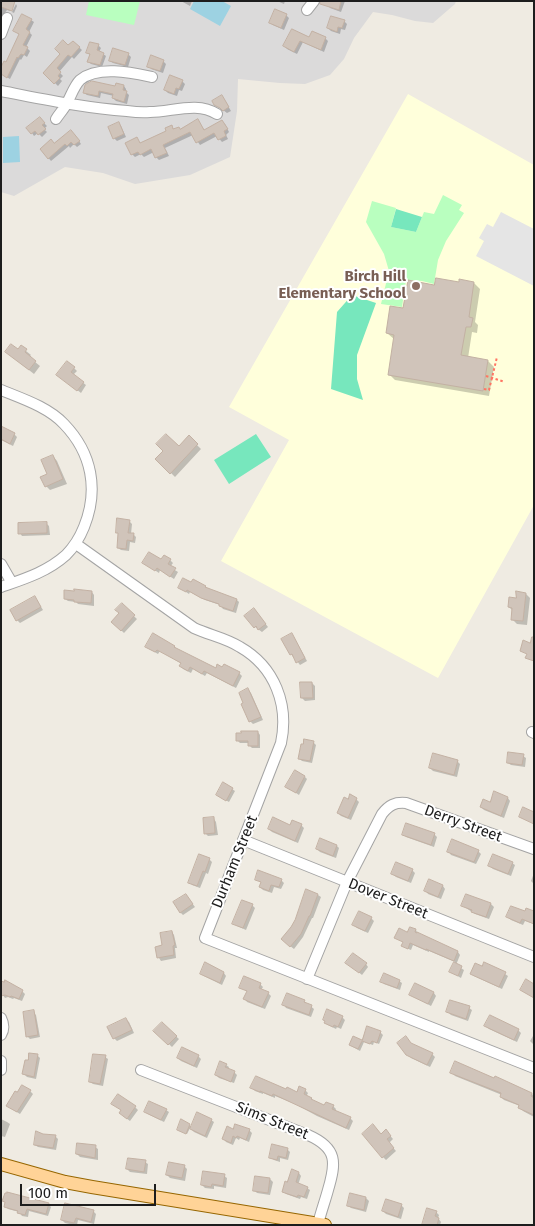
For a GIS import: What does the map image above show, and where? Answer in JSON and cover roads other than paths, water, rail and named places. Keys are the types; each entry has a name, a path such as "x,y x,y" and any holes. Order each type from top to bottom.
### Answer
{"main road":[{"path":"1,1164 92,1187 322,1224"}],"street":[{"path":"1,34 7,18"},
{"path":"56,120 80,80 96,73 112,71 131,72 152,77"},
{"path":"1,91 106,110 149,112 195,107 209,109 217,114"},
{"path":"1,390 53,415 64,424 81,446 87,459 92,493 88,517 76,544 66,555 36,575 1,587"},
{"name":"Durham Street","path":"76,544 194,628 240,646 260,662 273,681 281,701 284,722 278,752 204,938 534,1068"},
{"path":"1,564 12,583"},
{"name":"Derry Street","path":"347,882 382,814 386,808 399,802 534,849"},
{"name":"Dover Street","path":"243,840 534,957"},
{"path":"307,979 347,882"},
{"path":"1,1018 4,1028 1,1036"},
{"path":"1,1061 1,1070"},
{"name":"Sims Street","path":"141,1070 317,1139 332,1156 334,1166 322,1224"}],"water":[{"path":"194,1 222,1 231,6 220,26 190,9"},
{"path":"19,136 20,162 3,163 3,137"}],"place":[{"name":"Birch Hill Elementary School","path":"416,286"}]}
